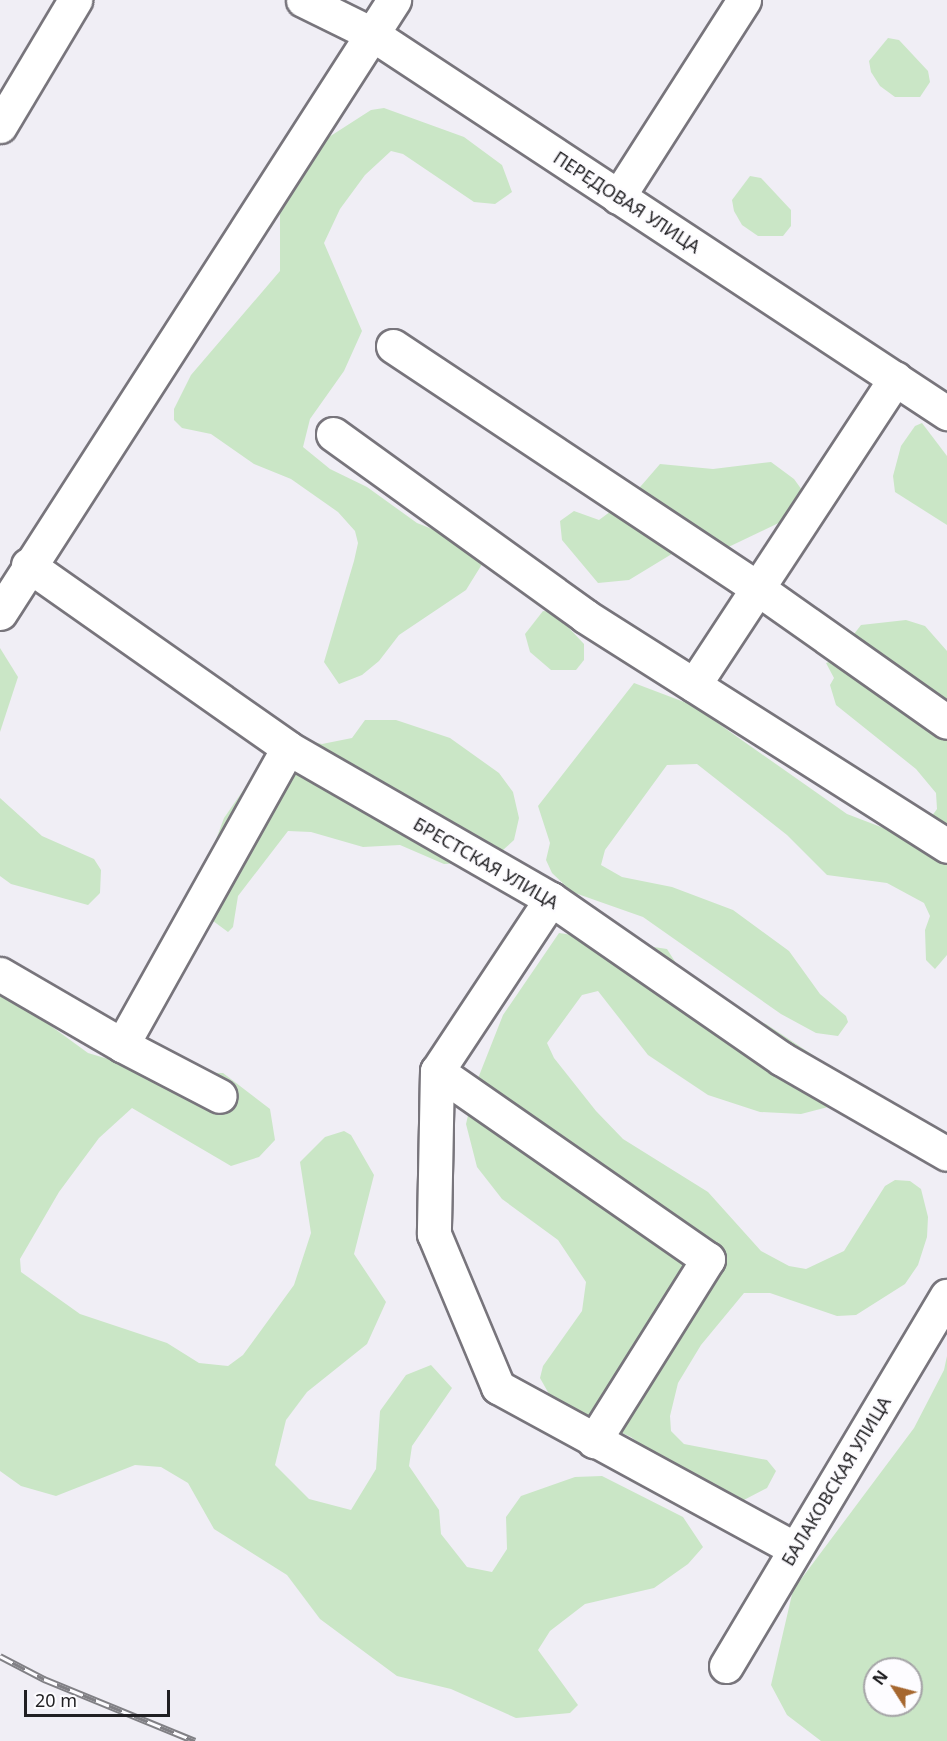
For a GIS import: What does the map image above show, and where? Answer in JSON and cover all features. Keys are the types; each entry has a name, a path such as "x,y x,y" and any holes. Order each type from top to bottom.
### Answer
{"street":[{"path":"0,126 75,0"},
{"name":"ПЕРЕДОВАЯ УЛИЦА","path":"303,0 372,34 947,413"},
{"path":"0,613 28,565 394,0"},
{"path":"618,197 744,0"},
{"path":"393,345 757,588 947,722"},
{"path":"694,685 896,378"},
{"path":"333,434 585,616 947,846"},
{"name":"БРЕСТСКАЯ УЛИЦА","path":"28,565 288,748 550,899 782,1059 947,1154"},
{"path":"122,1045 288,748"},
{"path":"550,899 436,1071 434,1234 498,1387 795,1549"},
{"path":"0,974 122,1045 220,1096"},
{"path":"436,1071 708,1259 594,1441"},
{"name":"БАЛАКОВСКАЯ УЛИЦА","path":"726,1666 947,1296"}],"green space":[{"path":"888,38 899,40 928,71 930,82 920,97 895,97 880,86 871,72 869,61"},
{"path":"384,108 464,137 502,165 512,192 495,204 474,202 403,154 391,151 365,175 340,209 324,243 362,331 344,371 310,419 303,447 330,469 367,487 417,523 462,541 484,561 466,590 399,635 379,661 362,675 339,684 324,662 354,561 358,543 355,531 338,512 291,479 254,464 211,434 182,428 174,420 174,409 191,375 280,271 280,211 288,191 329,137 371,110"},
{"path":"750,176 761,178 791,210 791,226 783,236 758,236 742,225 734,211 732,200"},
{"path":"922,423 947,456 947,525 895,492 893,476 901,446 915,426"},
{"path":"771,462 794,479 807,497 789,518 718,552 680,549 629,580 598,583 562,540 560,521 574,511 599,520 634,494 660,464 713,469"},
{"path":"543,611 554,612 584,644 584,660 576,670 551,670 530,652 525,634"},
{"path":"906,620 925,626 947,651 947,955 935,969 926,960 925,930 930,916 924,903 887,883 827,875 787,835 697,764 667,765 605,850 601,865 622,877 672,887 733,910 789,951 820,994 846,1016 848,1022 838,1036 816,1033 781,1014 643,917 572,892 552,873 546,860 550,843 538,806 634,683 692,705 847,814 894,832 921,831 937,809 936,793 916,769 836,705 830,685 834,678 826,663 834,660 861,625"},
{"path":"0,648 18,677 0,732"},
{"path":"365,720 396,720 450,738 499,773 513,792 519,818 514,840 503,850 462,863 444,864 400,845 363,847 311,832 288,831 238,896 233,927 228,932 205,915 211,853 224,818 263,762 297,738 322,744 352,738"},
{"path":"0,798 42,836 94,859 101,870 100,893 88,905 11,884 0,876"},
{"path":"559,933 667,949 694,992 725,1010 766,1024 846,1077 844,1096 828,1107 801,1114 760,1112 708,1095 648,1055 598,991 582,995 547,1043 554,1058 596,1111 623,1139 708,1192 761,1251 789,1266 806,1269 844,1251 885,1186 895,1180 910,1181 921,1189 928,1217 927,1237 918,1265 905,1284 856,1315 837,1316 770,1293 744,1293 701,1345 678,1383 670,1416 671,1431 684,1444 767,1460 776,1471 767,1488 740,1502 675,1470 631,1437 575,1412 549,1394 540,1378 543,1366 582,1311 586,1282 558,1240 502,1199 477,1167 466,1124 475,1086 503,1015"},
{"path":"0,989 88,1053 152,1072 223,1073 270,1109 275,1140 259,1157 231,1166 132,1108 99,1138 59,1192 20,1259 21,1272 80,1314 167,1343 199,1363 228,1366 243,1355 294,1285 311,1233 300,1162 325,1137 344,1131 351,1135 374,1175 354,1254 386,1302 367,1344 307,1392 286,1420 275,1465 309,1499 351,1510 376,1469 380,1411 406,1375 431,1365 452,1388 412,1446 409,1466 439,1510 441,1534 467,1567 492,1572 507,1549 506,1517 521,1496 575,1477 602,1476 683,1517 703,1547 688,1564 654,1588 585,1604 550,1631 538,1650 578,1705 570,1713 516,1718 451,1689 397,1676 320,1619 287,1575 214,1529 188,1483 161,1467 135,1465 56,1496 21,1486 0,1471"},
{"path":"947,1356 947,1741 821,1741 787,1715 771,1685 793,1590 914,1428 944,1370"}],"railway":[{"path":"0,1656 44,1679 195,1741"}]}
